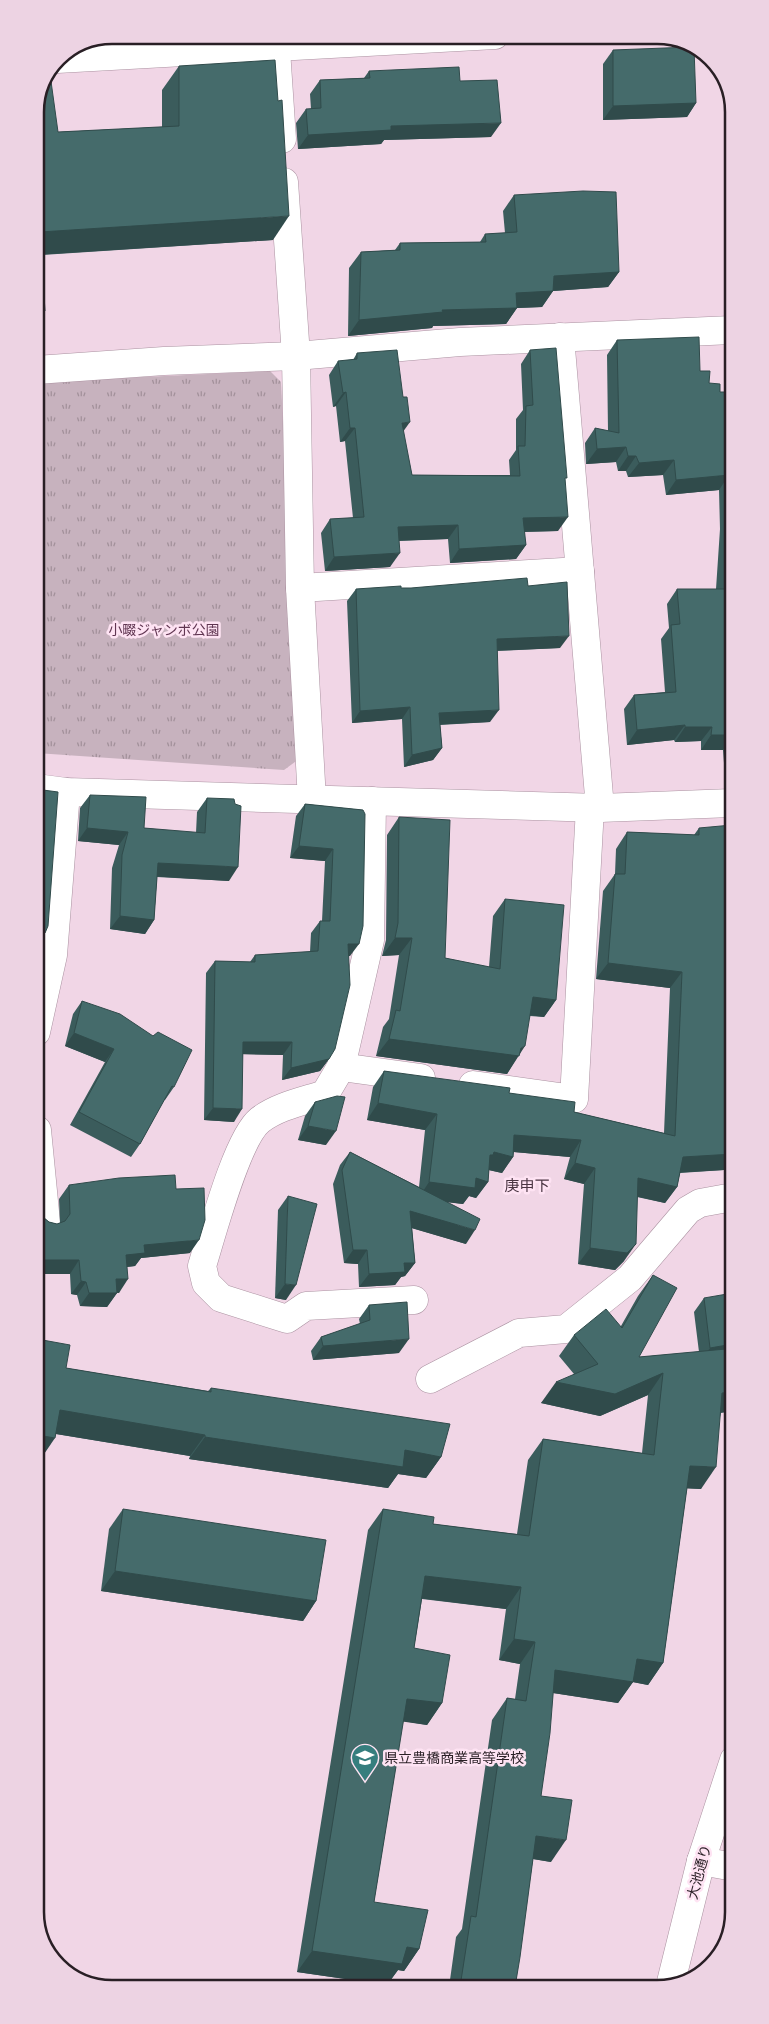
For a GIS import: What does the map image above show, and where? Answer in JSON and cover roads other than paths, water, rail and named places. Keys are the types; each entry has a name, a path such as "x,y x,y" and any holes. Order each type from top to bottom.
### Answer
{"street":[{"path":"71,58 239,44"},
{"path":"275,44 296,356 300,588 312,800"},
{"path":"44,370 296,356 460,342 725,330"},
{"path":"341,1067 574,1099 595,808 580,571 560,337"},
{"path":"300,588 580,571"},
{"path":"44,789 66,792 595,808 725,803"},
{"path":"44,995 53,954 66,792"},
{"path":"372,802 370,940 341,1067 325,1094 278,1110 259,1120 241,1146 202,1266 206,1283 221,1298 287,1319 306,1306 414,1300"},
{"path":"430,1379 519,1333 566,1329 630,1278 688,1210 700,1203 725,1198"},
{"path":"44,1202 46,1222"},
{"name":"大池通り","path":"672,1979 701,1861 725,1788"},
{"path":"701,1861 725,1865"}],"place":[{"name":"県立豊橋商業高等学校","path":"365,1782"}],"district":[{"name":"庚申下","path":"527,1186"}],"park label":[{"name":"小畷ジャンボ公園","path":"164,630"}]}
